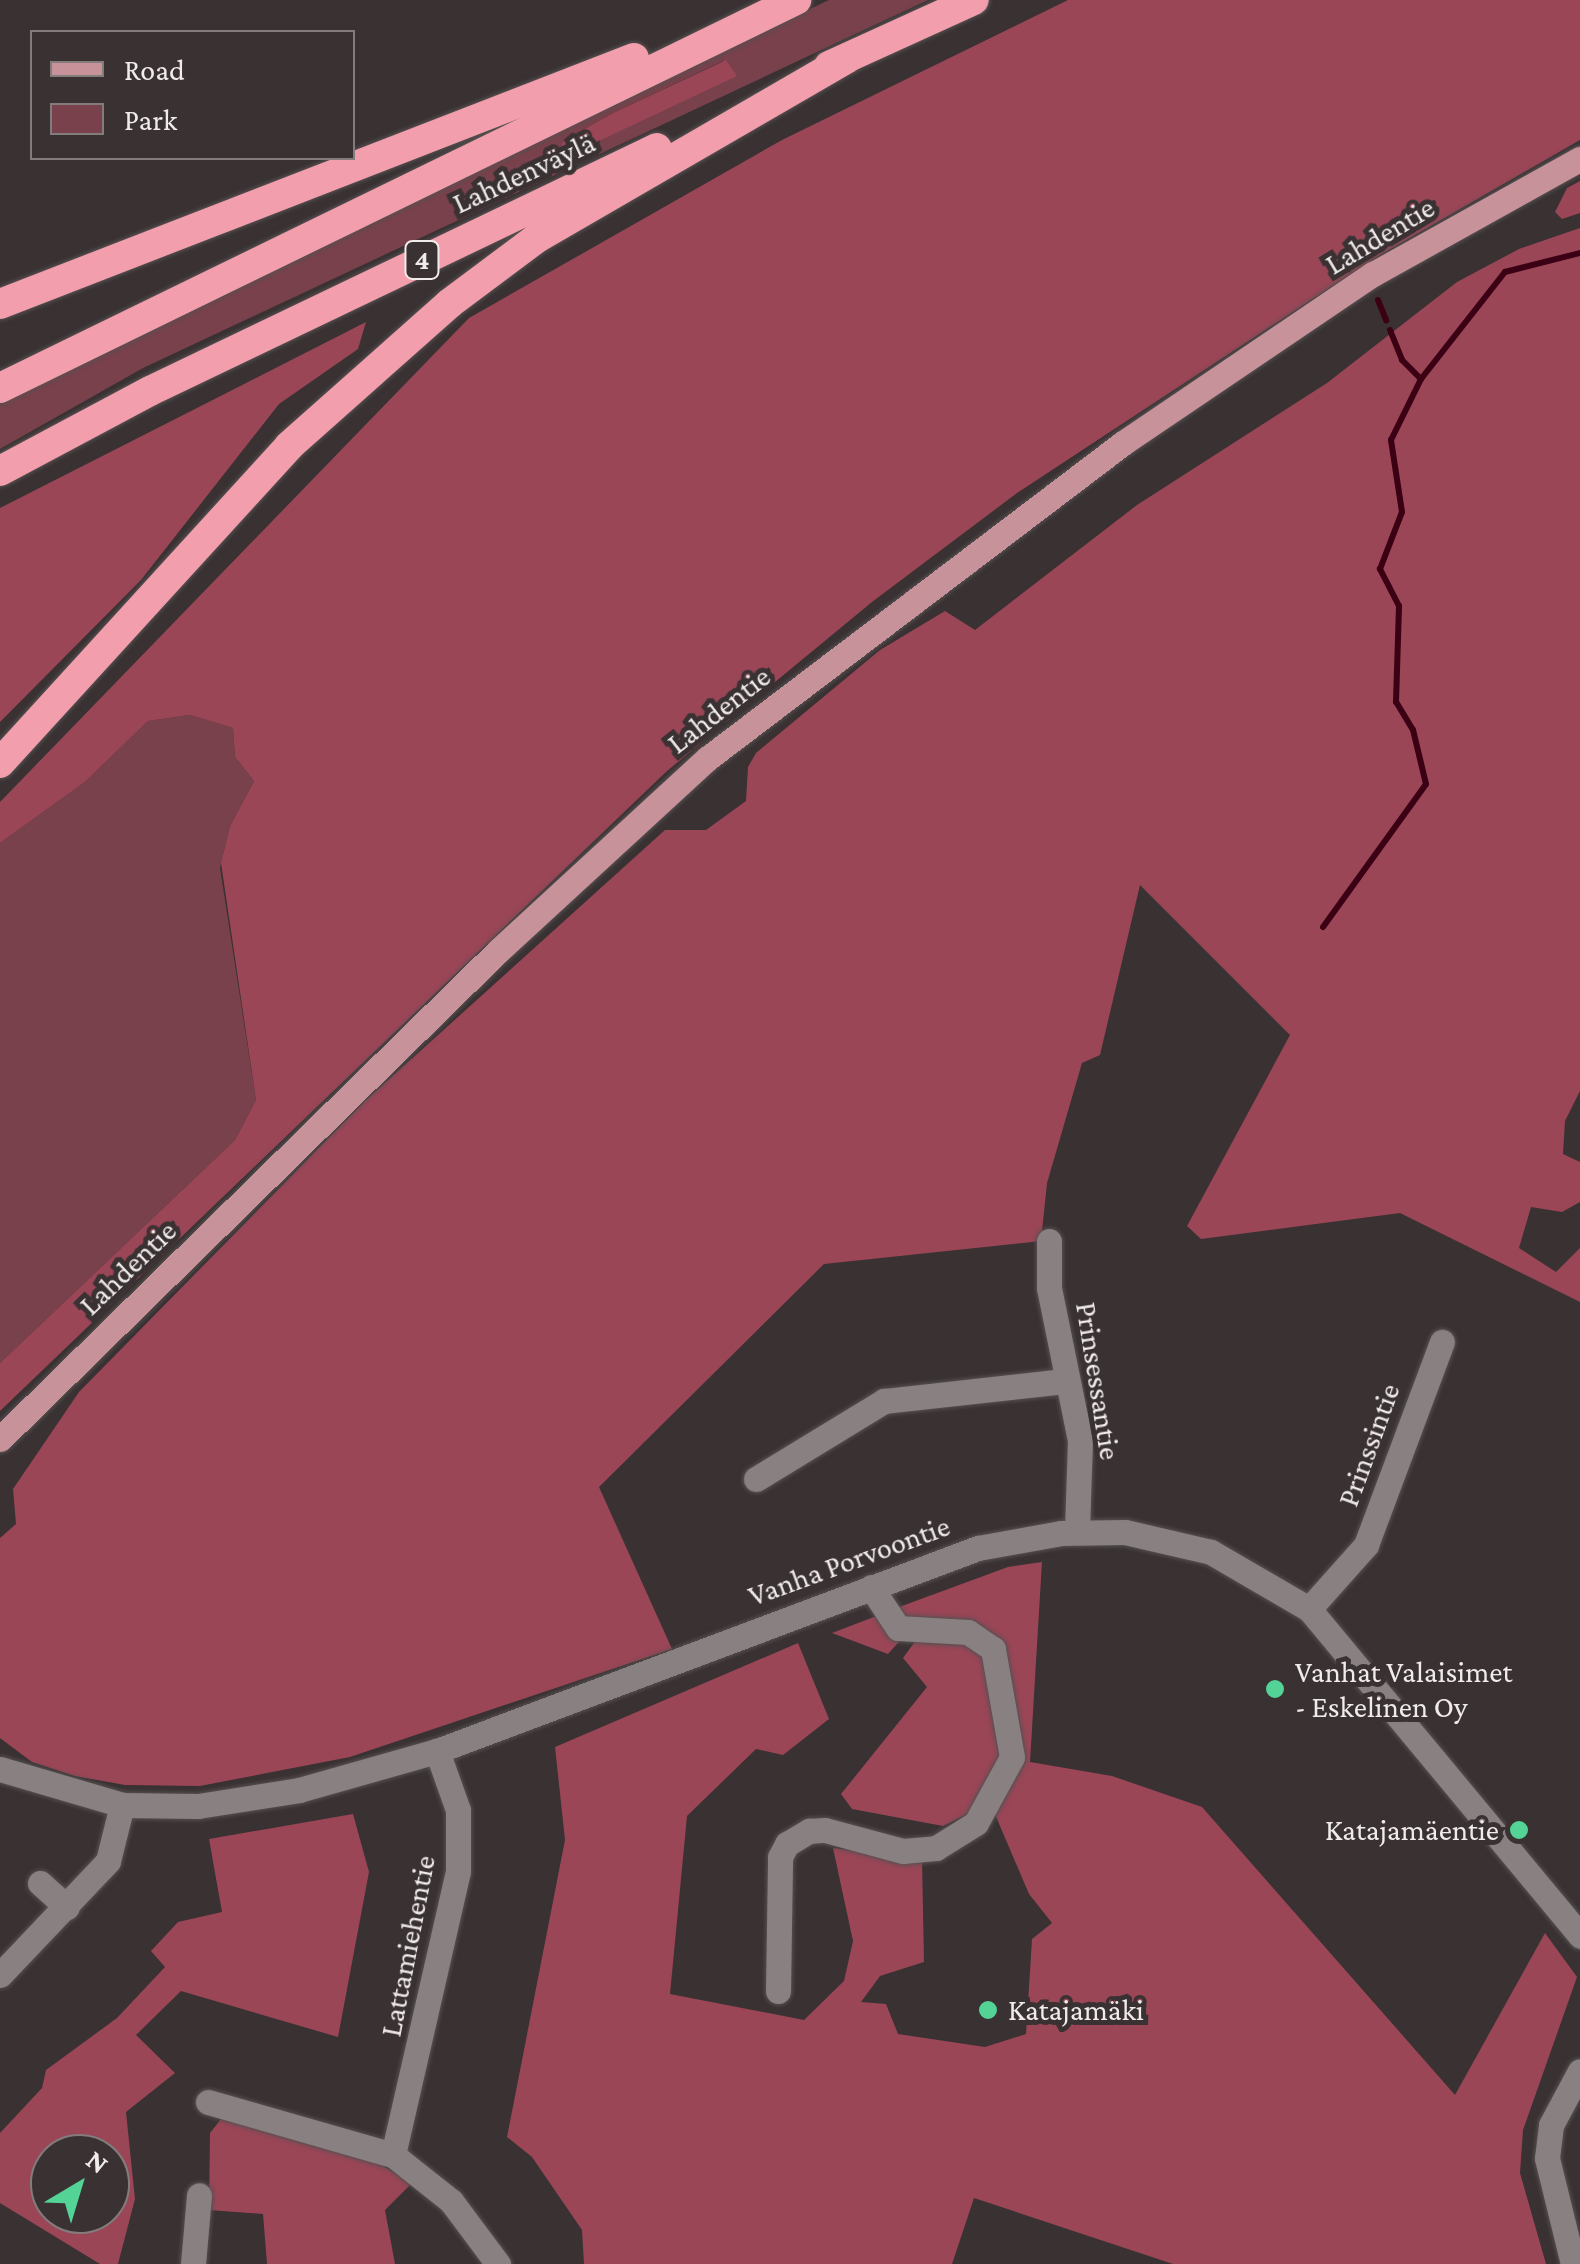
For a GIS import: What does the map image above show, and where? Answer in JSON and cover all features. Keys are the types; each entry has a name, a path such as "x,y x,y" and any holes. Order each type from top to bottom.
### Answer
{"highway":[{"path":"0,304 794,0"},
{"name":"Lahdenväylä","path":"0,388 794,0"},
{"name":"Lahdenväylä","path":"0,471 150,391 974,0"},
{"path":"0,763 289,446 450,304 537,238 847,58"}],"main road":[{"name":"Lahdentie","path":"0,1439 510,940 708,758 1123,443 1374,274 1580,159"}],"street":[{"name":"Prinsessantie","path":"1048,1241 1066,1381 1080,1440 1077,1532"},
{"name":"Prinssintie","path":"1309,1610 1366,1545 1442,1342"},
{"path":"756,1479 884,1400 1066,1381"},
{"name":"Vanha Porvoontie","path":"0,1770 122,1805 198,1806 300,1790 437,1751 978,1548 1077,1532 1125,1532 1211,1552 1248,1568 1309,1610 1580,1936"},
{"path":"778,1992 780,1856 788,1844 809,1831 824,1830 903,1851 936,1848 976,1823 1012,1757 993,1649 968,1632 898,1628 870,1587"},
{"name":"Lattamiehentie","path":"393,2155 458,1871 458,1810 437,1751"},
{"path":"0,1974 111,1856 122,1805"},
{"path":"40,1883 67,1907"},
{"path":"1573,2264 1547,2158 1551,2124 1580,2070"},
{"path":"208,2102 393,2155 451,2201 498,2264"},
{"path":"193,2264 200,2195"}],"green space":[{"path":"829,0 928,0 143,368 0,449 0,403 288,257","holes":["725,60 584,148 561,149 563,141 613,113"]},
{"path":"190,715 233,728 235,757 254,781 230,826 220,868 256,1100 235,1140 0,1363 0,843 85,782 148,721"}],"shaded area":[{"path":"1068,0 1580,0 1580,140 1375,258 1017,493 872,602 667,771 0,1411 0,1363 235,1140 256,1100 221,863 230,826 254,781 235,757 233,728 190,715 148,721 85,782 0,843 0,802 469,318 782,140"},
{"path":"726,60 737,76 584,148 560,150 563,141 613,113"},
{"path":"1580,181 1580,213 1562,219 1555,212 1567,188"},
{"path":"1580,228 1580,1091 1565,1121 1563,1154 1580,1162 1580,1202 1562,1212 1531,1207 1519,1248 1556,1272 1580,1248 1580,1302 1400,1213 1201,1239 1187,1226 1290,1035 1140,885 1100,1055 1082,1063 1047,1183 1041,1241 824,1264 599,1487 672,1649 350,1757 200,1786 125,1785 75,1776 32,1762 0,1738 0,1538 16,1524 13,1489 79,1392 366,1100 665,830 706,830 746,801 748,767 756,753 880,650 945,611 975,630 1137,505 1327,383 1457,282 1519,249"},
{"path":"366,322 358,349 279,404 141,580 0,722 0,508"},
{"path":"1042,1562 1030,1762 1112,1776 1202,1807 1455,2095 1545,1933 1577,1977 1523,2130 1520,2173 1546,2264 1173,2264 974,2198 952,2264 584,2264 582,2230 532,2157 507,2137 565,1840 555,1747 798,1643 829,1719 783,1755 756,1749 687,1816 670,1994 804,2020 844,1981 853,1941 833,1848 922,1859 924,1962 880,1976 861,2002 886,2004 898,2034 985,2047 1026,2034 1032,1939 1052,1923 1029,1894 994,1812 1018,1760 1007,1659 985,1629 900,1624 891,1610 1008,1567"},
{"path":"879,1615 905,1635 888,1654 832,1633"},
{"path":"919,1636 962,1637 995,1660 1009,1756 984,1806 943,1826 852,1809 841,1794 927,1687 903,1658"},
{"path":"353,1814 369,1872 338,2037 181,1991 136,2035 175,2073 126,2112 128,2134 30,2134 30,2221 0,2203 0,2133 42,2088 46,2070 117,2018 165,1967 151,1951 178,1922 222,1912 209,1839"},
{"path":"243,2116 376,2162 412,2183 385,2210 395,2264 267,2264 263,2214 209,2210 210,2133 221,2119"},
{"path":"130,2151 135,2199 130,2218"},
{"path":"51,2234 126,2234 118,2264 100,2264"}],"waterway":[{"path":"1323,927 1426,784 1413,730 1396,702 1399,606 1380,569 1402,512 1391,440 1421,379 1505,272 1580,253"},
{"path":"1378,300 1386,320"},
{"path":"1390,330 1402,360 1421,379"}],"place":[{"name":"Vanhat Valaisimet - Eskelinen Oy","path":"1275,1689"},
{"name":"Katajamäentie","path":"1519,1830"},
{"name":"Katajamäki","path":"988,2010"}]}
